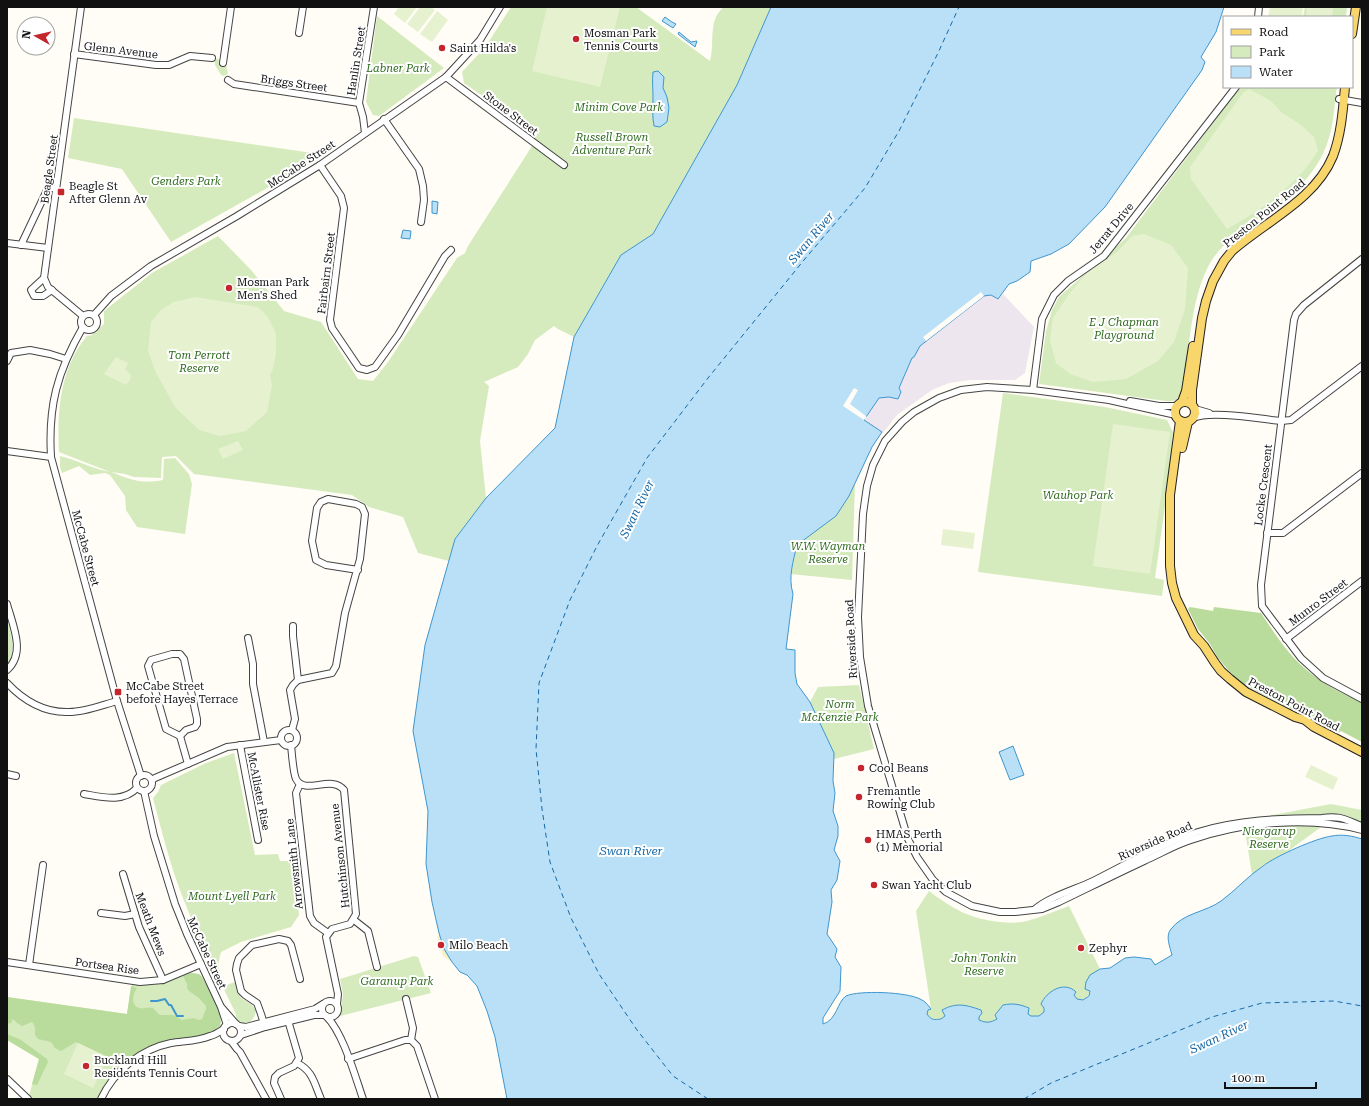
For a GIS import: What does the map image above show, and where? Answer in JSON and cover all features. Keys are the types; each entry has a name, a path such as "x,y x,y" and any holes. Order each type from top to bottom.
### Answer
{"main road":[{"path":"1353,27 1356,7"},
{"name":"Preston Point Road","path":"1340,88 1341,100 1338,139 1333,156 1326,170 1315,185 1298,200 1236,248 1224,261 1212,281 1202,318 1192,390 1170,495 1170,566 1176,598 1194,635 1204,646 1221,671 1246,692 1295,718 1305,720 1314,727 1362,752"},
{"name":"Preston Point Road","path":"1187,415 1175,410 1186,391 1198,313 1204,289 1210,275 1222,256 1236,242 1297,196 1313,180 1321,169 1329,152 1334,136 1345,88"},
{"path":"1179,404 1188,402 1187,415"},
{"name":"Preston Point Road","path":"1187,415 1174,502 1174,523 1176,577 1178,590 1190,617 1202,638 1233,676 1242,684 1292,710 1307,716 1322,726 1362,747"}],"street":[{"name":"Beagle Street","path":"44,278 81,7"},
{"path":"223,63 231,7"},
{"path":"299,33 303,7"},
{"name":"Hanlin Street","path":"365,133 359,103 374,7"},
{"name":"McCabe Street","path":"94,315 111,296 150,266 237,216 320,165 446,78 480,40 500,7"},
{"name":"Glenn Avenue","path":"74,54 156,65 169,64 190,56 212,58"},
{"name":"Stone Street","path":"446,78 564,164"},
{"name":"Briggs Street","path":"228,80 234,84 359,103"},
{"name":"Jerrat Drive","path":"1033,390 1042,318 1054,296 1068,281 1104,256 1235,88"},
{"path":"1341,100 1362,103"},
{"path":"363,117 374,127"},
{"path":"384,120 419,169 423,186 424,200 421,222"},
{"name":"Fairbairn Street","path":"320,165 341,196 344,208 330,320 332,328 359,368 367,370 375,367 398,335 445,256 451,250"},
{"path":"21,245 48,188 56,188"},
{"path":"7,243 48,248"},
{"name":"Locke Crescent","path":"1362,259 1304,305 1296,314 1292,325 1268,533 1260,585 1262,606 1301,658 1323,678 1362,699"},
{"path":"52,290 43,296 34,296 31,290 44,278 46,284 52,290 83,316"},
{"path":"87,314 94,315 97,322 95,327 90,330 83,327 81,323 83,316 87,314"},
{"name":"McCabe Street","path":"83,327 66,359 52,404 50,437 51,457 117,700 141,776"},
{"path":"7,361 11,353 30,350 66,359"},
{"path":"1109,400 1187,415 1216,415 1281,422 1291,420 1296,417 1362,366"},
{"name":"Riverside Road","path":"1109,400 1033,390 987,387 961,390 939,398 914,412 902,422 885,441 873,465 867,486 863,514 858,617 860,657 868,706 908,839 917,858 933,880 946,892 978,908 1000,912 1015,912 1042,909 1177,845 1219,832 1268,824 1293,822 1331,824 1362,830"},
{"path":"1109,400 1133,401 1159,406 1179,404"},
{"path":"7,451 51,457"},
{"path":"1268,533 1283,533 1362,473"},
{"path":"292,730 295,719 290,690 298,680 332,673 336,666 345,613 358,570 365,514 362,508 356,504 328,499 321,502 317,508 312,541 316,560 326,565 358,570"},
{"name":"Munro Street","path":"1286,639 1362,581"},
{"path":"7,604 18,649 12,665 7,670"},
{"path":"293,626 292,636 298,680"},
{"path":"248,638 253,664 253,684 264,742"},
{"path":"180,736 186,730 195,728 197,718 184,659 180,654 176,654 155,659 149,663 148,666 166,729 180,736 188,764"},
{"path":"7,683 19,696 33,704 52,710 70,712 117,700"},
{"path":"287,730 292,730 296,733 297,738 295,743 291,745 284,744 281,740 283,733 287,730"},
{"path":"152,780 227,747 281,740"},
{"name":"McAllister Rise","path":"240,745 258,840"},
{"path":"291,745 296,779 300,784"},
{"path":"7,774 16,776"},
{"path":"84,794 120,798 130,794 137,788 137,779 141,776 149,776 152,780"},
{"path":"137,788 144,791 151,788 152,780"},
{"name":"Hutchinson Avenue","path":"300,784 305,786 335,784 340,785 344,790 356,914 354,920 350,924 332,929 328,934"},
{"name":"Arrowsmith Lane","path":"300,784 296,793 310,916 314,923 328,934"},
{"name":"McCabe Street","path":"144,791 154,836 175,904 200,964 221,1007 225,1027 224,1034 240,1052 266,1099"},
{"name":"Riverside Road","path":"1035,909 1042,904 1164,845 1197,832 1257,820 1333,816 1362,826"},
{"path":"29,966 43,865"},
{"name":"Meath Mews","path":"123,874 142,933 163,980"},
{"path":"101,913 126,916 135,914"},
{"path":"354,920 368,931 377,967"},
{"path":"328,934 326,937 338,994 336,1004 338,1009 335,1015 338,1033"},
{"path":"264,1024 257,1003 241,991 236,970 239,958 252,945 284,939 288,941 290,945 300,979"},
{"name":"Portsea Rise","path":"7,962 140,982 163,980 200,964"},
{"path":"288,1019 315,1009 323,1004 335,995 337,988"},
{"path":"406,999 413,1028 411,1040"},
{"path":"329,1000 336,1004"},
{"path":"323,1004 322,1011 332,1021 338,1033 363,1099"},
{"name":"McCabe Street","path":"221,1007 241,1030 239,1037 241,1046 240,1052"},
{"path":"101,1099 113,1079 128,1064 147,1052 169,1044 210,1036 231,1023 246,1027 314,1015 325,1015 330,1017 335,1015"},
{"path":"281,1099 274,1083 275,1078 279,1073 294,1066 299,1058 288,1019"},
{"path":"210,1036 229,1040 239,1037 264,1024"},
{"path":"348,1059 405,1040 411,1040 417,1046 435,1099"},
{"path":"297,1063 305,1067 310,1072 321,1099"},
{"path":"7,1079 28,1099"}],"shaded area":[{"path":"981,292 998,299 1003,294 1034,327 1025,373 1015,380 970,380 949,383 932,390 897,415 883,433 843,406 889,397 899,388 912,358 920,346"}],"green space":[{"path":"399,7 417,7 405,23 394,14"},
{"path":"420,7 431,7 435,10 418,32 407,24"},
{"path":"511,7 636,7 710,61 714,22 723,7 771,7 737,85 653,234 621,255 574,337 554,326 535,340 528,354 518,367 484,382 489,386 480,441 486,498 455,539 449,561 418,553 403,517 369,507 352,495 194,474 176,456 162,457 161,478 134,477 111,472 124,477 148,482 163,480 164,459 175,458 189,474 192,484 185,534 137,527 126,510 125,496 110,475 105,473 90,475 79,466 62,473 60,467 60,456 110,472 59,452 59,422 62,391 71,362 78,349 87,336 92,335 104,324 104,311 152,273 218,236 252,271 284,311 321,322 358,379 373,381 388,362 457,258 465,253 534,143 531,130 464,83 462,72 486,46"},
{"name":"Mosman Park Tennis Courts","path":"547,7 620,7 600,87 532,71"},
{"path":"1270,7 1303,7 1302,16 1268,16"},
{"path":"1305,7 1347,7 1346,16 1303,16"},
{"path":"1307,7 1333,7 1332,16 1306,16"},
{"path":"437,11 448,20 432,42 420,34"},
{"name":"Labner Park","path":"377,16 444,68 379,116 373,115 366,102"},
{"path":"215,58 220,60 220,64 226,65 228,74 224,76 221,75 215,65"},
{"name":"E J Chapman Playground","path":"1239,88 1337,88 1332,128 1328,141 1315,168 1297,189 1232,238 1220,249 1207,269 1202,280 1196,303 1184,381 1178,398 1168,401 1039,384 1046,331 1052,310 1059,297 1126,238"},
{"path":"1249,89 1271,101 1281,112 1301,125 1314,137 1318,150 1311,162 1290,185 1265,205 1227,229 1191,179 1190,167 1243,93"},
{"name":"Genders Park","path":"74,118 326,155 171,242 122,169 68,158"},
{"path":"1144,234 1171,245 1188,268 1185,309 1174,342 1158,361 1126,379 1093,382 1070,374 1056,363 1050,340 1053,318 1069,294 1090,269 1117,252 1132,236"},
{"name":"Tom Perrott Reserve","path":"195,297 258,307 268,317 276,334 276,354 272,372 270,374 272,386 267,412 246,431 220,436 199,430 175,407 155,371 148,351 151,322 162,309 174,302"},
{"path":"116,357 128,363 125,369 131,375 130,380 126,385 104,374"},
{"name":"Wauhop Park","path":"1003,393 1105,407 1167,420 1173,432 1166,499 1155,578 1164,580 1162,596 978,572"},
{"path":"1113,424 1170,432 1150,574 1093,566"},
{"path":"238,441 243,450 223,459 218,449"},
{"name":"W.W. Wayman Reserve","path":"855,483 852,580 790,574 797,545 836,516 849,496"},
{"path":"943,529 975,533 973,549 941,545"},
{"path":"1190,607 1213,611 1214,607 1261,613 1284,647 1308,671 1330,686 1362,702 1362,742 1341,731 1338,733 1312,718 1278,703 1243,684 1218,658 1210,644 1198,629 1188,609"},
{"path":"7,619 12,642 12,654 7,665"},
{"name":"Norm McKenzie Park","path":"859,685 874,749 834,759 833,753 810,702 818,687"},
{"name":"Mount Lyell Park","path":"234,753 255,855 278,854 280,861 291,861 299,915 291,927 241,942 221,952 218,965 224,986 235,982 241,998 252,1005 256,1011 253,1018 247,1023 237,1020 235,1012 189,913 170,861 153,798 161,785 206,763"},
{"path":"1311,765 1338,778 1333,790 1305,777"},
{"name":"Niergarup Reserve","path":"1331,804 1362,810 1362,825 1350,821 1325,824 1287,852 1263,865 1252,875 1246,837 1247,820"},
{"name":"John Tonkin Reserve","path":"929,891 962,912 989,921 1014,923 1027,921 1069,906 1100,969 1090,975 1090,992 1083,1000 1077,999 1074,995 1044,1008 1044,1012 1039,1016 1031,1016 1028,1014 997,1019 991,1023 985,1023 979,1020 978,1017 942,1010 945,1016 941,1020 930,1018 927,1014 928,1010 931,1009 916,911"},
{"name":"Garanup Park","path":"414,956 418,957 431,993 340,1016 343,994 340,979"},
{"path":"191,973 199,974 202,977 212,995 220,1014 220,1026 207,1034 167,1041 134,1055 117,1070 98,1099 33,1099 29,1096 39,1059 7,1040 7,997 127,1014 132,983 150,985 160,984"},
{"path":"191,973 199,974 202,977 212,995 220,1014 220,1026 216,1030 196,1036 168,1040 156,1044 144,1049 124,1063 118,1057 113,1060 76,1042 61,1051 55,1048 51,1042 38,1039 35,1035 35,1027 32,1022 22,1026 13,1019 11,1023 7,1024 7,997 127,1014 131,986 137,988 134,993 133,1001 139,1008 153,1008 160,1015 173,1015 182,1020 193,1018 199,1020 202,1019 206,1006 187,988 187,984 183,976"},
{"path":"7,1034 21,1040 47,1059 48,1062 37,1085 32,1084 39,1059 7,1040"},
{"name":"Buckland Hill Residents Tennis Court","path":"78,1043 108,1057 93,1088 64,1074"}],"sand":[{"name":"Milo Beach","path":"439,933 444,949 452,962 443,956 438,939"}],"water":[{"name":"Swan River","path":"771,7 1224,7 1216,32 1201,57 1205,62 1202,70 1105,207 1069,244 1051,254 1031,261 1030,272 1017,281 1009,284 998,299 991,295 984,296 920,346 912,358 899,388 901,392 898,399 889,397 879,398 864,420 882,432 872,447 849,496 836,516 797,545 792,570 791,582 793,594 786,649 795,650 795,673 797,684 810,702 834,753 833,781 835,793 833,811 838,826 838,836 834,850 840,861 837,880 831,890 832,902 827,934 837,949 835,957 841,967 840,991 823,1018 823,1024 831,1019 846,996 872,992 894,993 920,999 931,1009 928,1010 927,1014 931,1018 935,1019 941,1019 945,1016 942,1010 947,1007 957,1005 981,1010 982,1013 979,1020 986,1022 997,1019 995,1015 1003,1005 1007,1004 1016,1004 1029,1008 1028,1014 1031,1016 1039,1016 1044,1012 1044,1008 1041,1004 1043,1000 1047,995 1056,989 1066,987 1071,989 1076,992 1074,995 1077,999 1083,1000 1089,996 1090,991 1085,989 1086,982 1090,975 1100,969 1110,968 1125,958 1134,957 1151,959 1155,965 1172,955 1168,942 1168,935 1176,924 1188,916 1215,905 1252,874 1277,857 1325,837 1336,835 1355,837 1362,839 1362,1099 507,1099 495,1037 487,1011 477,986 467,975 460,972 444,949 432,902 426,864 428,811 413,731 425,645 455,539 486,498 555,428 574,337 621,255 653,234 737,85"},
{"path":"665,17 676,24 673,28 662,21"},
{"path":"679,32 691,42 697,41 695,47 678,34"},
{"path":"658,71 664,77 663,88 667,97 669,108 667,122 660,127 654,126 653,115 653,72"},
{"path":"432,201 438,202 437,214 432,213"},
{"path":"403,230 411,231 410,239 401,238"},
{"path":"1013,746 1024,775 1010,780 999,752"}],"pier":[{"path":"981,292 984,296 926,341 923,337"},
{"path":"854,388 858,390 850,404 867,417 864,420 843,406"}],"waterway":[{"path":"151,1001 165,999 169,1005 171,1005 177,1016 183,1016"}],"ferry route":[{"path":"708,1099 673,1076 637,1030 599,974 571,918 550,862 542,809 536,749 539,683 570,600 597,546 647,458 708,378 865,188 899,131 959,7"},
{"path":"1024,1099 1051,1083 1212,1017 1262,1003 1334,1001 1362,1006"}],"place":[{"name":"Mosman Park Tennis Courts","path":"576,39"},
{"name":"Saint Hilda's","path":"442,48"},
{"name":"Beagle St After Glenn Av","path":"61,192"},
{"name":"Mosman Park Men's Shed","path":"229,288"},
{"name":"McCabe Street before Hayes Terrace","path":"118,692"},
{"name":"Cool Beans","path":"861,768"},
{"name":"Fremantle Rowing Club","path":"859,797"},
{"name":"HMAS Perth (1) Memorial","path":"868,840"},
{"name":"Swan Yacht Club","path":"874,885"},
{"name":"Milo Beach","path":"441,945"},
{"name":"Zephyr","path":"1081,948"},
{"name":"Buckland Hill Residents Tennis Court","path":"86,1066"}],"park label":[{"name":"Minim Cove Park","path":"619,107"},
{"name":"Russell Brown Adventure Park","path":"612,143"}]}
